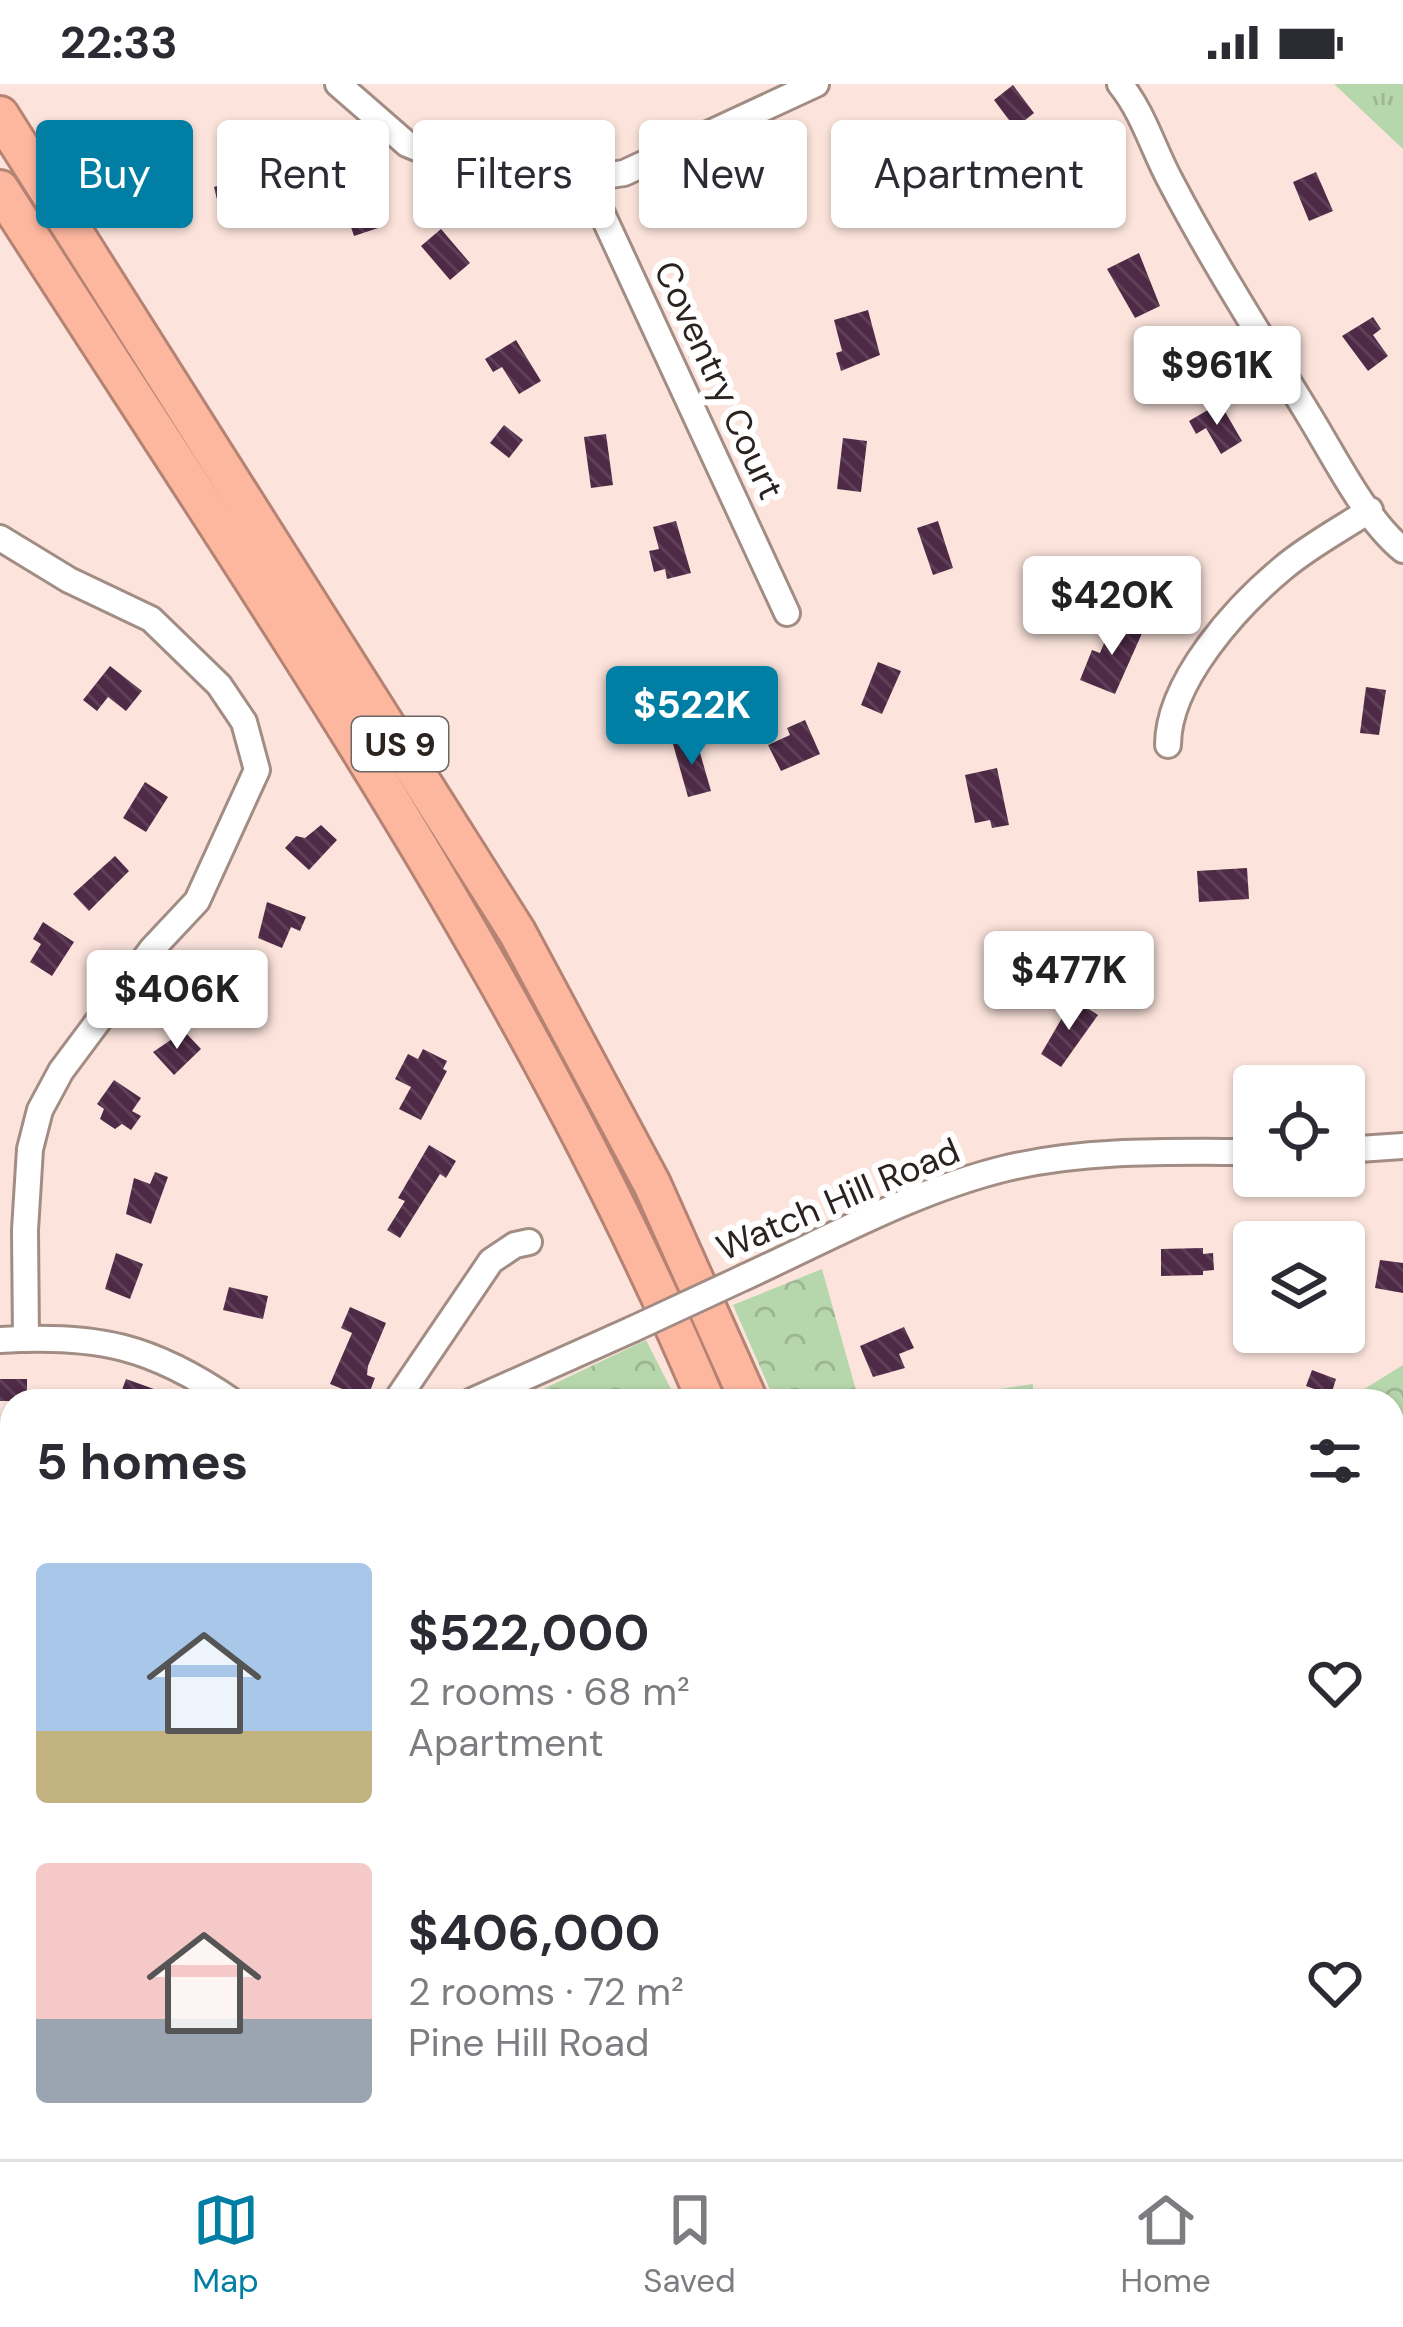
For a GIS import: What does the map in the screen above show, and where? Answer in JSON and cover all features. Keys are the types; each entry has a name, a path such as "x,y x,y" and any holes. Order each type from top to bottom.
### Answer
{"highway":[{"name":"US 9","path":"0,115 517,932 652,1184 744,1389"},
{"name":"US 9","path":"0,188 482,953 605,1180 701,1389"}],"street":[{"path":"338,84 413,147"},
{"path":"615,174 815,84"},
{"path":"1120,84 1136,104 1168,179 1239,300 1370,510 1390,540 1403,550"},
{"name":"Coventry Court","path":"609,228 787,613"},
{"path":"1168,746 1175,701 1209,647 1252,595 1286,565 1370,510"},
{"path":"0,538 69,580 151,619 219,685 244,722 257,770 197,901 152,949 62,1071 40,1110 30,1149 13,1340 91,1339 186,1369 215,1389"},
{"path":"1365,1149 1403,1146"},
{"name":"Watch Hill Road","path":"499,1389 920,1198 1006,1168 1094,1154 1233,1152"},
{"path":"404,1389 491,1261 529,1242"}],"green space":[{"path":"1334,84 1403,84 1403,149"},
{"path":"822,1269 856,1389 770,1389 733,1305"},
{"path":"646,1340 671,1389 543,1389"},
{"path":"1403,1365 1403,1389 1364,1389"}],"building":[{"path":"1013,85 1034,113 1025,120 1009,120 994,100"},
{"path":"1316,172 1333,211 1309,221 1293,182"},
{"path":"351,228 378,228 354,236"},
{"path":"441,229 470,263 450,280 421,246"},
{"path":"1139,253 1160,306 1135,318 1107,269"},
{"path":"868,310 880,355 841,371 836,353 842,351 834,320"},
{"path":"1373,317 1381,329 1373,335 1388,356 1368,371 1342,336"},
{"path":"516,340 541,381 519,394 502,367 493,372 485,359"},
{"path":"1220,403 1242,441 1221,454 1206,428 1196,434 1189,421"},
{"path":"504,425 523,440 509,458 490,443"},
{"path":"606,434 613,485 591,488 584,437"},
{"path":"843,438 867,441 861,492 837,489"},
{"path":"676,521 691,573 667,579 665,569 654,572 649,551 659,549 653,527"},
{"path":"938,521 953,568 933,575 917,528"},
{"path":"1114,619 1143,631 1115,694 1080,680 1092,650 1100,653"},
{"path":"878,662 901,671 882,714 861,705"},
{"path":"110,666 142,691 126,711 108,697 97,711 83,700"},
{"path":"1366,687 1386,690 1379,735 1360,733"},
{"path":"805,720 820,754 781,771 768,745 790,735 787,728"},
{"path":"696,739 711,791 688,797 673,744"},
{"path":"997,768 1009,825 992,828 990,820 975,823 965,775"},
{"path":"145,782 168,797 146,832 123,818"},
{"path":"321,825 337,840 309,870 285,848 296,836 305,838"},
{"path":"115,856 129,871 89,911 73,894"},
{"path":"1247,868 1249,899 1199,902 1197,871"},
{"path":"267,902 306,917 300,931 291,927 282,948 258,938"},
{"path":"43,922 74,942 52,976 30,962 41,944 33,939"},
{"path":"214,961 237,984 209,1012 194,996 206,981 202,972"},
{"path":"1073,999 1098,1015 1061,1067 1041,1054"},
{"path":"184,1031 201,1049 174,1075 153,1052"},
{"path":"423,1049 447,1061 443,1069 447,1071 421,1120 399,1109 411,1087 395,1079 408,1054 418,1059"},
{"path":"114,1080 141,1098 132,1111 141,1116 131,1130 122,1124 115,1129 100,1119 104,1109 97,1104"},
{"path":"429,1145 456,1161 446,1178 440,1174 400,1238 387,1230 405,1201 398,1198"},
{"path":"155,1172 168,1177 151,1224 126,1214 134,1178 150,1184"},
{"path":"1203,1248 1203,1254 1213,1253 1214,1270 1203,1271 1203,1275 1161,1276 1161,1249"},
{"path":"116,1253 143,1264 130,1299 105,1289"},
{"path":"1380,1260 1403,1263 1403,1293 1375,1288"},
{"path":"229,1287 268,1296 263,1319 223,1310"},
{"path":"350,1307 386,1323 368,1366 367,1375 375,1378 371,1389 330,1384 352,1333 341,1328"},
{"path":"904,1327 914,1348 899,1354 905,1368 873,1377 860,1346"},
{"path":"1312,1370 1336,1379 1333,1389 1306,1386"},
{"path":"0,1379 27,1379 27,1389 0,1389"},
{"path":"126,1379 154,1389 122,1389"}]}
